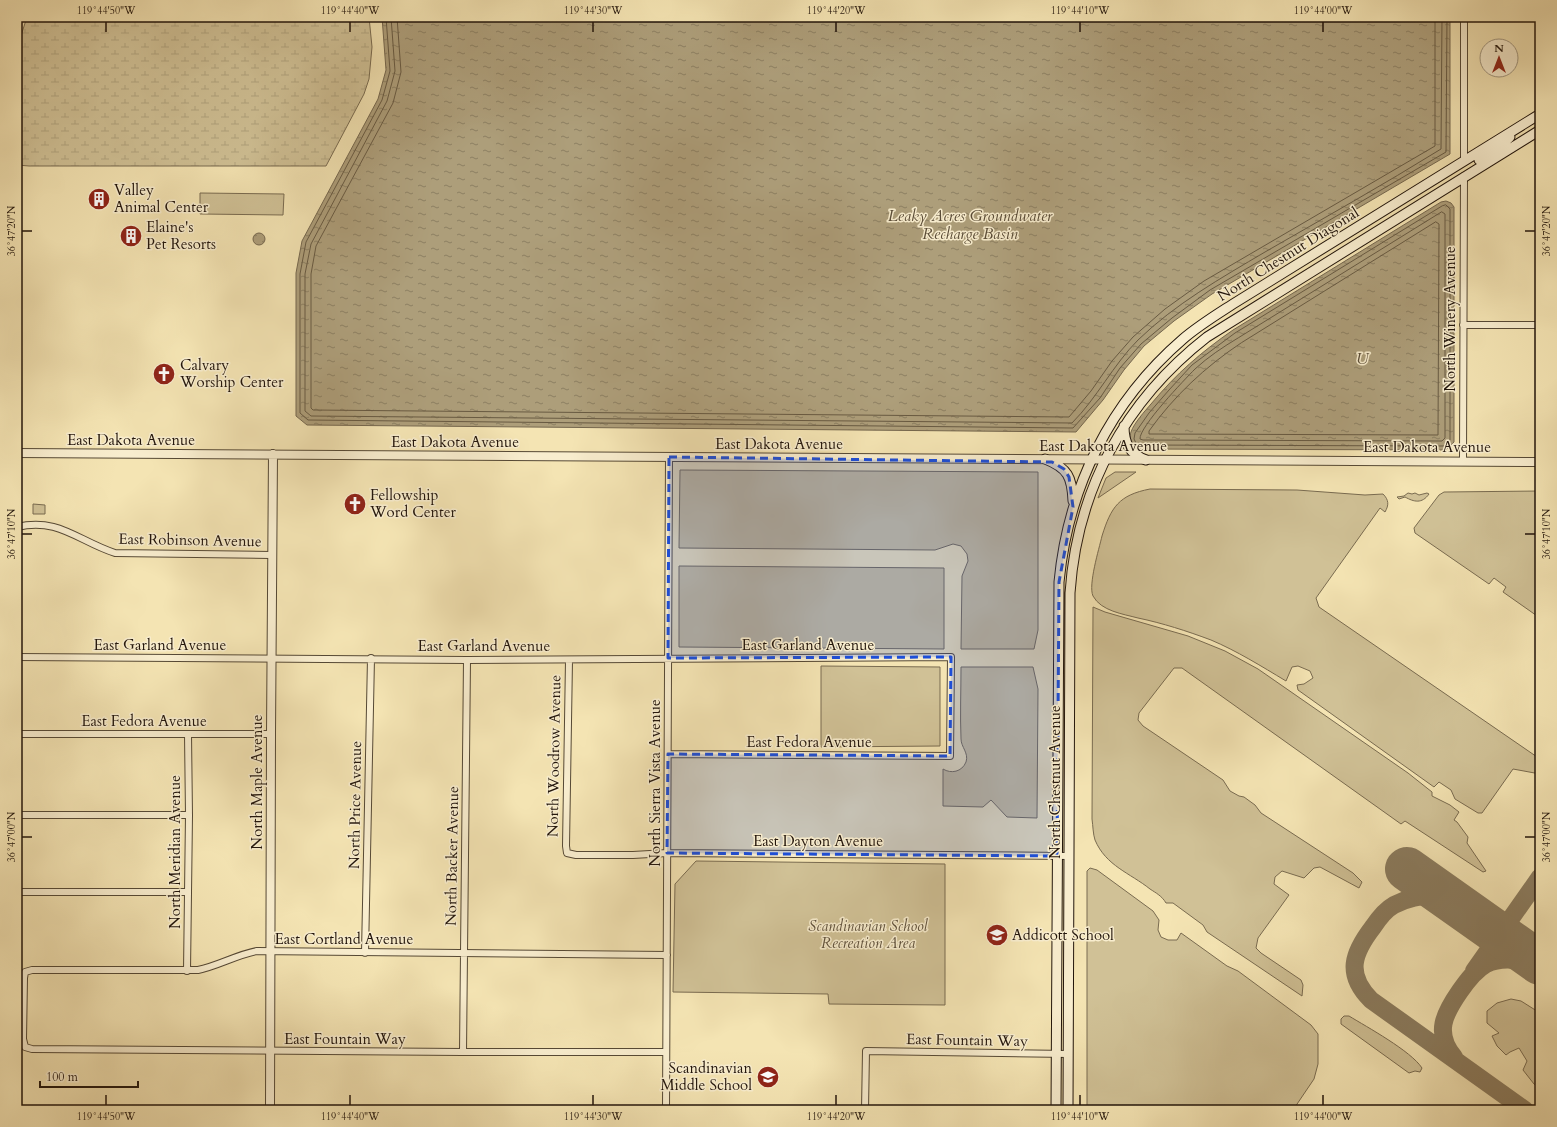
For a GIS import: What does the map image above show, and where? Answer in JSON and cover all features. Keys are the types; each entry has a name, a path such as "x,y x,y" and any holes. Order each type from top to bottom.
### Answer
{"main road":[{"name":"North Chestnut Diagonal","path":"1091,460 1109,427 1127,400 1151,371 1184,339 1233,304 1540,114"},
{"path":"1464,176 1466,169 1469,166 1502,146 1523,125"},
{"name":"North Chestnut Diagonal","path":"1104,460 1124,425 1142,400 1163,376 1207,337 1464,176 1539,133"},
{"path":"1124,425 1124,437 1126,444 1135,455 1146,460"},
{"path":"1045,459 1064,469 1068,474 1072,484 1073,507"},
{"name":"North Chestnut Avenue","path":"1056,1110 1059,582 1064,544 1073,507 1091,460"},
{"name":"North Chestnut Avenue","path":"1068,1110 1070,593 1074,554 1079,529 1087,501 1104,460"},
{"path":"1058,658 1070,658"}],"street":[{"path":"1464,17 1464,162"},
{"name":"North Winery Avenue","path":"1463,461 1464,176"},
{"path":"1463,325 1540,325"},
{"name":"East Dakota Avenue","path":"17,453 1540,462"},
{"name":"North Maple Avenue","path":"270,1110 273,454"},
{"name":"North Sierra Vista Avenue","path":"666,1110 669,457"},
{"name":"East Robinson Avenue","path":"17,527 39,524 51,525 93,545 115,553 272,555"},
{"name":"East Garland Avenue","path":"17,657 569,660 668,658 951,657 950,756"},
{"name":"North Price Avenue","path":"365,953 371,658"},
{"name":"North Backer Avenue","path":"463,1052 467,660"},
{"name":"North Woodrow Avenue","path":"567,853 569,660"},
{"name":"East Fedora Avenue","path":"17,734 271,734"},
{"name":"North Meridian Avenue","path":"187,971 189,815 188,734"},
{"name":"East Fedora Avenue","path":"668,754 950,756"},
{"path":"17,815 189,815"},
{"name":"East Dayton Avenue","path":"567,853 576,855 633,855 667,853 1069,856"},
{"path":"17,892 188,892"},
{"name":"East Cortland Avenue","path":"25,1047 23,1039 25,972 32,970 187,971 210,968 246,953 270,952 667,955"},
{"name":"East Fountain Way","path":"25,1047 32,1049 63,1050 666,1052"},
{"name":"East Fountain Way","path":"865,1110 866,1051 1068,1054"}],"highlighted area":[{"path":"669,457 1052,462 1064,469 1069,477 1073,507 1059,582 1057,856 667,853 668,754 950,756 951,657 668,658"}],"green space":[{"path":"27,17 369,17 372,47 369,79 364,94 326,166 17,165 17,48"},
{"path":"200,193 284,194 283,215 200,214"},
{"path":"680,470 1038,472 1038,630 1034,649 961,649 962,576 968,561 967,554 961,546 953,544 935,550 679,548"},
{"path":"1115,472 1136,472 1098,498 1106,478"},
{"path":"1150,489 1297,490 1365,495 1383,494 1388,503 1385,512 1380,508 1316,598 1319,607 1540,759 1540,774 1513,769 1482,813 1478,813 1455,799 1451,790 1439,782 1434,787 1298,690 1297,685 1304,684 1313,678 1310,671 1298,666 1292,667 1286,681 1221,644 1184,630 1119,613 1101,605 1093,596 1092,584 1094,567 1105,526 1113,510 1124,499 1131,495"},
{"path":"1540,491 1540,618 1503,592 1506,587 1494,578 1489,584 1415,533 1414,528 1439,495 1444,492"},
{"path":"1408,493 1415,493 1419,495 1429,494 1421,501 1412,500 1405,497 1399,499 1397,497 1404,496"},
{"path":"33,504 45,505 45,514 33,514"},
{"path":"679,566 944,568 944,649 679,647"},
{"path":"1093,607 1105,612 1188,636 1225,651 1258,669 1408,773 1432,792 1432,796 1450,805 1459,812 1454,820 1468,837 1467,843 1486,871 1483,872 1405,821 1401,824 1182,668 1174,668 1139,713 1138,720 1143,726 1223,780 1230,791 1244,797 1255,805 1261,813 1353,873 1362,882 1359,888 1320,867 1314,868 1304,878 1282,871 1275,877 1274,884 1289,895 1258,938 1256,948 1301,980 1303,985 1302,996 1207,932 1203,925 1173,903 1166,903 1159,895 1112,863 1105,856 1095,840 1092,819"},
{"path":"821,666 940,667 940,746 821,747"},
{"path":"961,667 1033,667 1038,689 1037,818 1007,817 991,800 983,807 943,806 943,769 953,772 959,770 962,768 967,759 961,739"},
{"name":"Scandinavian School Recreation Area","path":"696,861 945,864 945,1005 829,1004 828,994 673,992 675,884"},
{"path":"1090,868 1097,870 1153,911 1159,920 1158,930 1161,937 1168,940 1177,940 1181,933 1227,966 1238,971 1311,1025 1318,1034 1318,1064 1314,1079 1293,1110 1087,1110 1087,871"},
{"path":"1511,999 1521,1001 1540,1013 1540,1089 1523,1070 1527,1061 1519,1048 1506,1055 1497,1046 1492,1036 1499,1033 1487,1023 1487,1011 1497,1003"},
{"path":"1344,1016 1349,1016 1399,1047 1422,1068 1420,1072 1415,1071 1409,1073 1341,1024 1341,1019"}],"water":[{"name":"Leaky Acres Groundwater Recharge Basin","path":"382,17 1450,17 1450,154 1212,294 1174,321 1144,346 1124,370 1103,400 1076,432 307,425 296,416 296,273 302,241 378,99 386,70"},
{"name":"U","path":"1446,201 1451,203 1454,207 1454,442 1446,450 1141,449 1133,446 1130,439 1130,434 1132,428 1140,417 1189,364 1210,347 1233,330 1441,202"},
{"path":"257,233 261,233 265,239 261,245 257,245 253,241 253,237"}],"taxiway":[{"path":"1474,971 1540,877"},
{"path":"1445,896 1439,895 1413,898 1400,902 1385,912 1366,937 1357,955 1355,972 1358,981 1371,1000 1525,1110"},
{"path":"1454,1057 1444,1040 1443,1032 1446,1016 1460,991 1478,969 1486,964 1499,960 1527,962 1540,966"}],"runway":[{"path":"1407,869 1540,963"}],"place":[{"name":"Valley Animal Center","path":"99,199"},
{"name":"Elaine's Pet Resorts","path":"131,236"},
{"name":"Calvary Worship Center","path":"164,374"},
{"name":"Fellowship Word Center","path":"355,504"},
{"name":"Addicott School","path":"997,935"},
{"name":"Scandinavian Middle School","path":"768,1077"}]}
